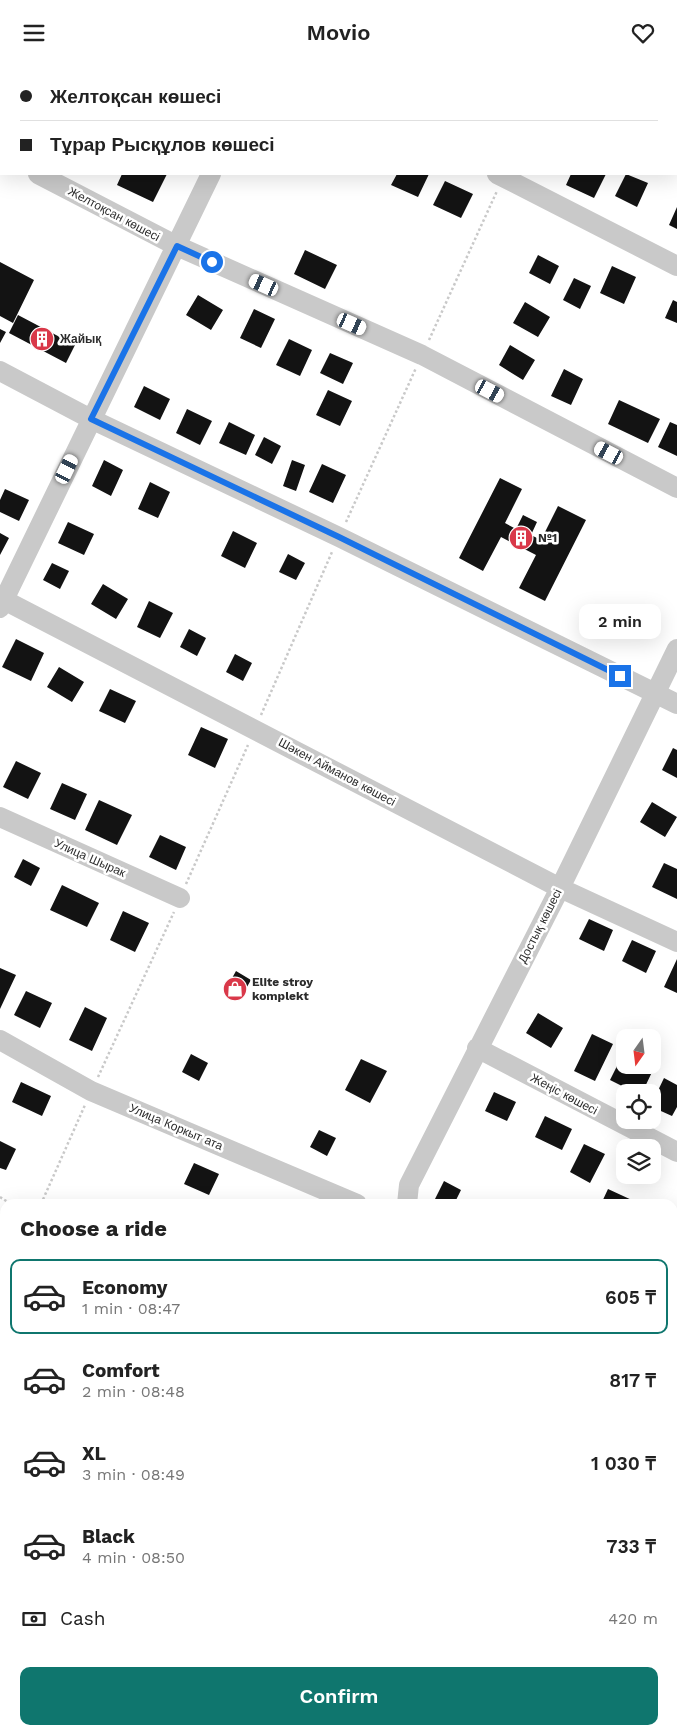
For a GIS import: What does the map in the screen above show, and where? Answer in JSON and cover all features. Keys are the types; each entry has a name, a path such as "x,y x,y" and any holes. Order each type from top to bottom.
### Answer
{"street":[{"name":"Желтоқсан көшесі","path":"40,175 177,246 422,355 677,488"},
{"path":"1,602 211,175"},
{"path":"500,175 677,266"},
{"path":"0,371 91,419 339,537 677,704"},
{"name":"Шәкен Айманов көшесі","path":"1,602 255,729 560,888 677,942"},
{"name":"Достық көшесі","path":"408,1199 409,1185 560,888 677,649"},
{"name":"Улица Шырак","path":"0,817 180,898"},
{"name":"Улица Коркыт ата","path":"0,1040 91,1091 345,1199"},
{"name":"Жеңіс көшесі","path":"477,1049 677,1153"}],"path":[{"path":"43,1199 180,898 339,537 422,355 500,175"}],"building":[{"path":"122,175 166,175 153,202 117,185"},
{"path":"396,175 429,175 418,197 391,185"},
{"path":"571,175 606,175 594,198 566,185"},
{"path":"626,175 648,183 637,207 615,196"},
{"path":"445,181 473,194 461,218 433,205"},
{"path":"677,207 677,229 669,225"},
{"path":"305,250 337,265 325,289 294,274"},
{"path":"538,255 559,266 550,284 529,273"},
{"path":"0,262 34,280 13,323 0,316"},
{"path":"612,266 636,277 624,304 600,293"},
{"path":"574,278 591,286 580,309 563,300"},
{"path":"198,295 223,310 211,330 186,315"},
{"path":"673,300 677,302 677,323 665,318"},
{"path":"525,302 550,317 538,337 513,323"},
{"path":"254,309 275,319 261,348 240,338"},
{"name":"Жайық","path":"18,315 75,345 66,363 9,333"},
{"path":"0,329 6,332 0,343"},
{"path":"289,339 312,350 300,376 276,365"},
{"path":"510,345 535,360 523,380 499,365"},
{"path":"330,353 353,363 343,384 320,373"},
{"path":"564,369 583,379 571,405 551,396"},
{"path":"144,386 170,399 160,420 134,407"},
{"path":"328,390 352,401 340,426 316,415"},
{"path":"619,400 660,419 648,443 608,424"},
{"path":"187,409 212,421 200,445 176,433"},
{"path":"229,422 255,435 246,455 219,443"},
{"path":"670,422 677,425 677,456 658,447"},
{"path":"264,437 281,446 272,464 255,455"},
{"path":"104,460 123,470 111,496 92,486"},
{"path":"292,460 305,465 296,491 283,486"},
{"path":"322,464 346,475 333,503 309,492"},
{"name":"№1","path":"500,478 522,489 505,523 516,529 523,515 537,522 531,535 541,540 558,506 586,520 545,601 519,588 536,555 501,537 483,571 459,558"},
{"path":"150,482 170,492 158,518 138,509"},
{"path":"5,489 29,500 19,521 0,512 0,500"},
{"path":"68,522 94,534 84,555 58,543"},
{"path":"233,531 257,543 245,568 221,556"},
{"path":"0,533 9,538 0,555"},
{"path":"288,554 305,563 296,580 279,572"},
{"path":"52,563 69,571 60,589 43,580"},
{"path":"103,584 128,599 116,619 91,604"},
{"path":"149,601 173,613 160,638 137,627"},
{"path":"189,629 206,638 197,656 180,647"},
{"path":"16,639 44,653 31,681 2,667"},
{"path":"235,654 252,663 243,681 226,672"},
{"path":"59,667 84,682 72,702 47,687"},
{"path":"110,689 136,701 125,723 99,711"},
{"path":"201,727 228,739 215,768 188,755"},
{"path":"673,748 677,750 677,778 662,770"},
{"path":"16,761 41,773 28,799 3,787"},
{"path":"62,783 87,794 75,820 50,809"},
{"path":"99,800 132,815 117,845 85,830"},
{"path":"652,802 677,817 665,837 640,822"},
{"path":"160,835 186,847 176,870 149,857"},
{"path":"23,859 40,868 31,886 14,877"},
{"path":"664,863 677,869 677,899 652,887"},
{"path":"62,885 99,903 87,927 50,910"},
{"path":"123,911 149,923 135,952 110,940"},
{"path":"589,919 613,930 604,951 579,939"},
{"path":"632,940 656,951 646,973 622,961"},
{"path":"677,959 677,993 664,987"},
{"path":"0,968 16,975 0,1009"},
{"path":"236,971 251,980 241,997 226,989"},
{"path":"26,991 52,1003 40,1028 14,1015"},
{"path":"85,1007 107,1018 92,1051 69,1040"},
{"path":"538,1013 563,1028 551,1048 526,1033"},
{"path":"592,1034 613,1044 595,1081 574,1071"},
{"path":"191,1054 208,1063 199,1081 182,1072"},
{"path":"361,1059 387,1071 370,1103 345,1090"},
{"path":"616,1068 616,1074 651,1074 646,1084 618,1084 610,1080"},
{"path":"664,1078 677,1085 677,1107 672,1116 661,1111 661,1084"},
{"path":"21,1082 51,1096 42,1116 12,1102"},
{"path":"494,1092 516,1102 507,1121 485,1111"},
{"path":"545,1116 572,1129 562,1150 535,1137"},
{"path":"319,1130 336,1138 327,1156 310,1147"},
{"path":"0,1141 16,1149 6,1170 0,1168"},
{"path":"584,1144 605,1154 590,1183 570,1172"},
{"path":"194,1163 219,1174 209,1195 184,1184"},
{"path":"444,1181 461,1190 456,1199 435,1199"},
{"path":"608,1189 630,1199 603,1199"}],"place":[{"name":"Жайық","path":"42,339"},
{"name":"№1","path":"521,538"},
{"name":"Elite stroy komplekt","path":"235,989"}],"route":[{"path":"212,262 177,246 91,419 339,537 620,676"}]}
